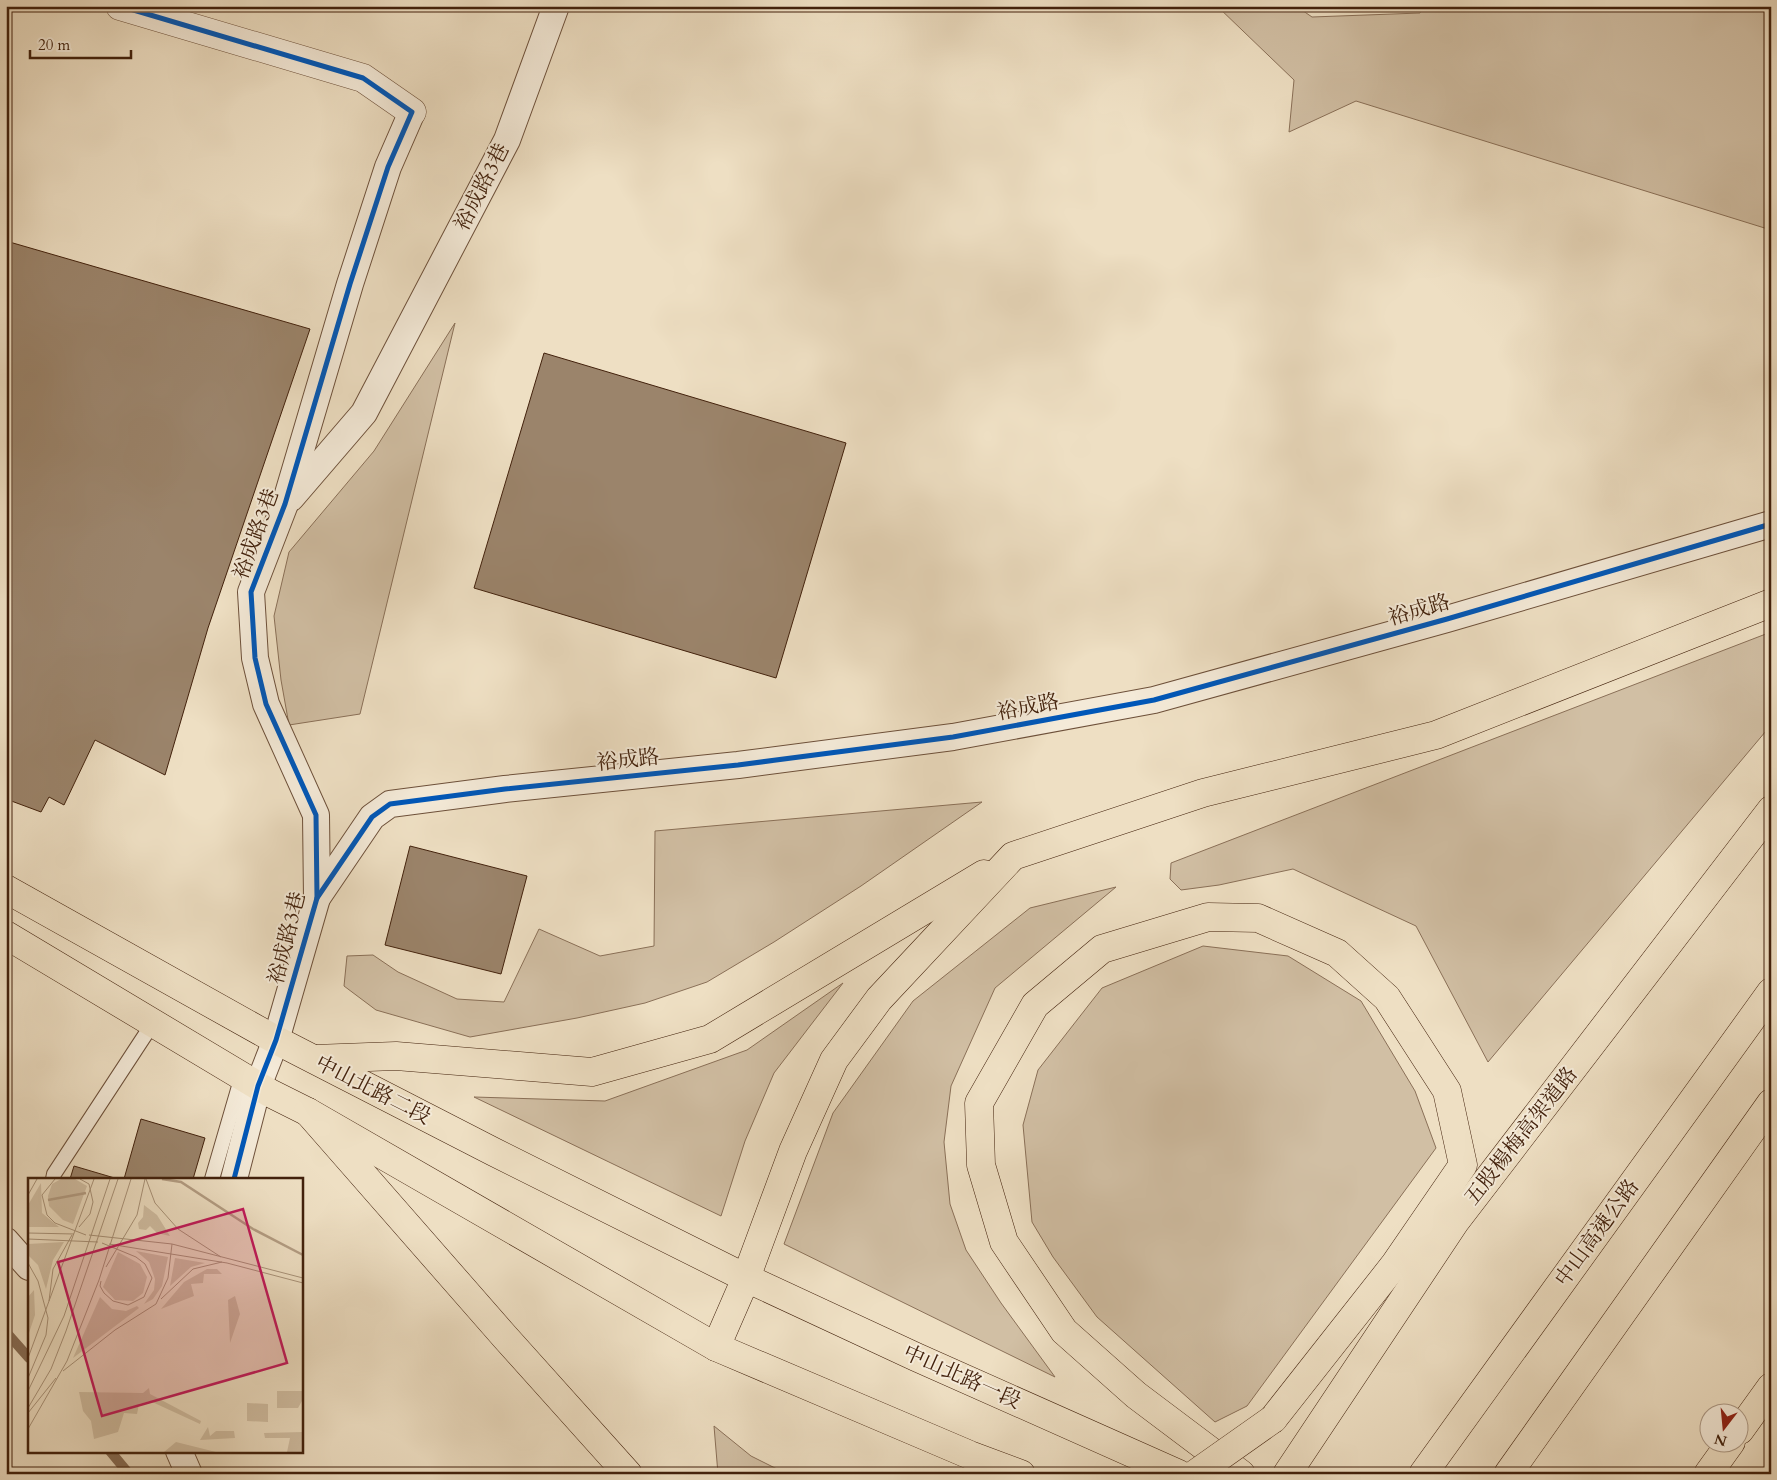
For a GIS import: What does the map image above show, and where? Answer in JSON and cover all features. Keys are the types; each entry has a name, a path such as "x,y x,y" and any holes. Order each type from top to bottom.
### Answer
{"main road":[{"path":"314,1059 396,1056 592,1072 700,1041 718,1034 1014,856 1203,793 1436,735 1771,603"},
{"name":"五股楊梅高架道路","path":"1287,1474 1455,1222 1771,810"},
{"path":"716,1347 746,1278 793,1150 834,1060 879,999 1014,856"},
{"name":"中山北路二段","path":"6,889 276,1040 746,1278"},
{"path":"1195,1474 1273,1419 1395,1264 1463,1165 1447,1091 1387,998 1337,954 1258,918 1208,916 1102,949 1035,1005 979,1103 981,1165 1004,1242 1064,1331 1136,1395 1241,1474"},
{"path":"6,935 250,1081 308,1112 716,1347 970,1455 1021,1474"},
{"name":"中山高速公路","path":"1423,1474 1771,992"},
{"path":"1508,1474 1771,1102"},
{"path":"308,1112 628,1474"},
{"name":"中山北路一段","path":"746,1278 916,1357 1179,1474"},
{"path":"1750,1416 1771,1387"},
{"path":"1708,1474 1724,1452"}],"street":[{"path":"120,6 363,78 412,112"},
{"name":"裕成路3巷","path":"286,504 364,413 507,140 556,6"},
{"name":"裕成路3巷","path":"234,1178 250,1081 276,1040 317,898 316,815 266,704 255,658 251,592 286,504 350,284 385,176 412,112"},
{"name":"裕成路","path":"317,898 372,817 390,804 505,789 738,765 954,738 1154,700 1447,619 1771,524"},
{"path":"6,1241 28,1266"},
{"path":"179,1452 190,1474"}],"lane":[{"path":"53,1178 153,1023"},
{"path":"212,1178 250,1081"}],"shaded area":[{"path":"1217,6 1296,6 1312,17 1420,13 1423,6 1771,6 1771,230 1356,101 1289,132 1294,80"},
{"path":"455,323 360,714 289,725 281,680 274,616 289,552 374,451"},
{"path":"1771,632 1771,725 1488,1062 1416,926 1293,869 1219,885 1181,890 1170,879 1171,863"},
{"path":"982,802 861,886 707,982 645,1003 577,1018 470,1037 376,1010 344,986 347,956 373,955 398,972 457,999 504,1002 539,929 600,956 654,946 655,831"},
{"path":"1116,887 995,988 951,1086 944,1142 950,1204 966,1250 1001,1303 1055,1377 784,1244 833,1113 913,1001 1030,908"},
{"path":"1203,946 1288,956 1361,1001 1415,1091 1436,1148 1247,1406 1215,1422 1097,1317 1053,1257 1032,1222 1023,1125 1038,1070 1102,988"},
{"path":"843,983 774,1073 745,1141 721,1216 474,1097 605,1101 747,1050"},
{"path":"714,1426 751,1456 787,1474 718,1474"}],"building":[{"path":"6,241 310,329 208,628 165,775 95,740 64,805 49,797 41,812 6,799"},
{"path":"544,353 846,443 776,678 474,588"},
{"path":"410,846 527,876 501,974 385,945"},
{"path":"141,1119 205,1138 193,1178 124,1178"},
{"path":"74,1166 115,1178 70,1178"}],"waterway":[{"path":"6,1332 28,1357"},
{"path":"111,1452 129,1474"}],"cycle path":[{"path":"120,6 363,78 412,112 388,167 350,284 285,504 251,592 255,658 266,704 316,815 317,898 276,1040 258,1086 234,1178"},
{"path":"317,898 372,817 390,804 505,789 738,765 953,737 1154,700 1447,619 1771,524"}]}
